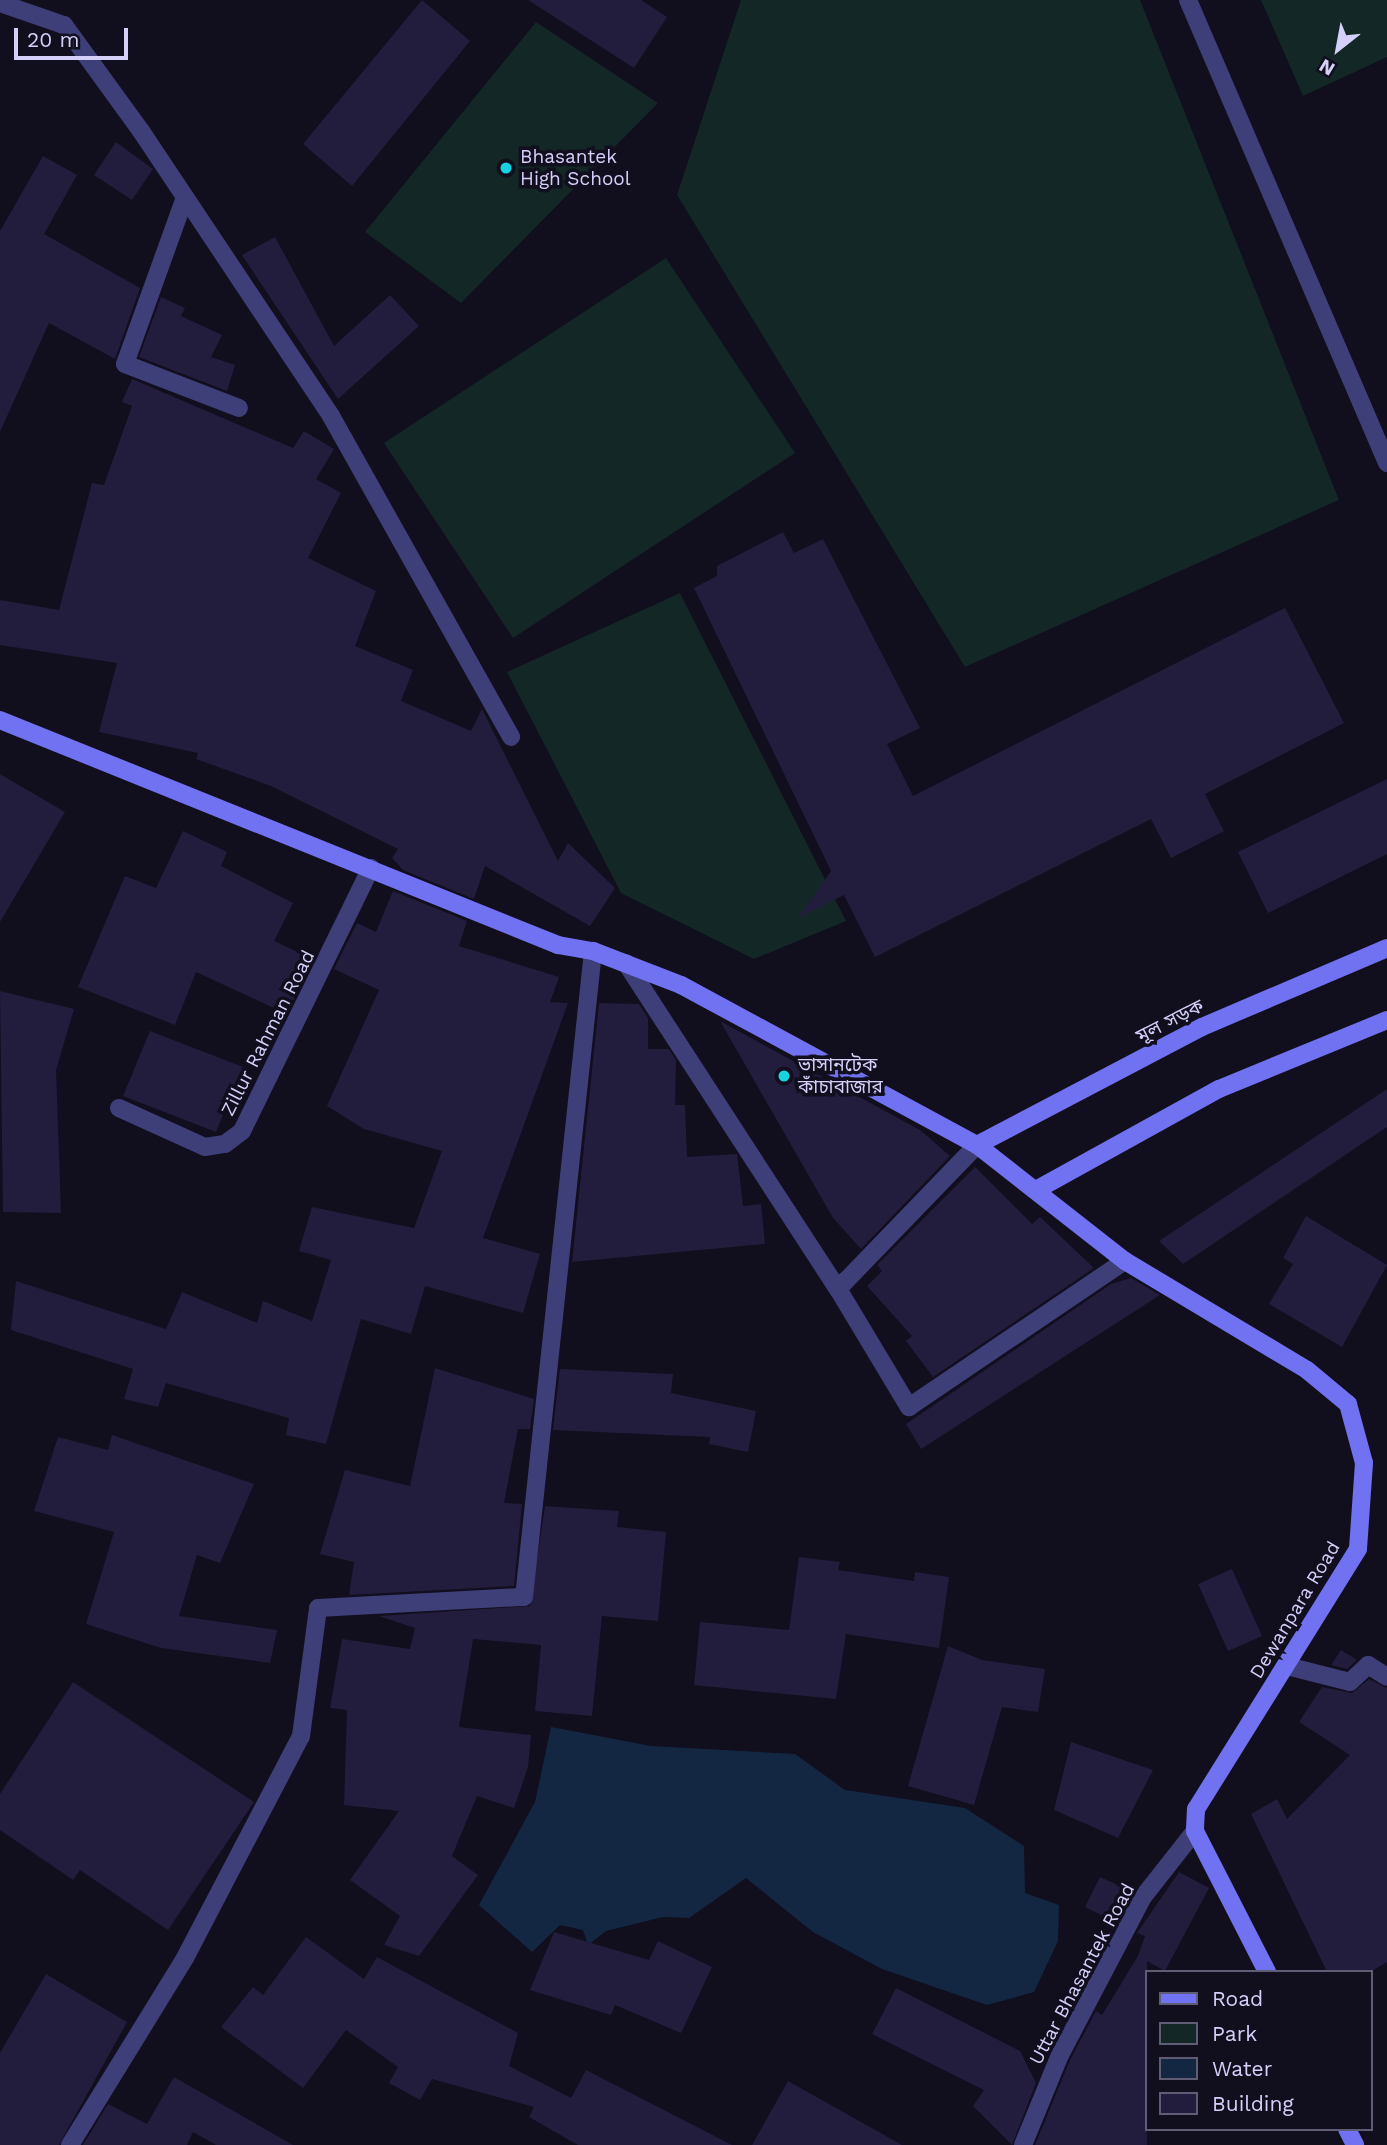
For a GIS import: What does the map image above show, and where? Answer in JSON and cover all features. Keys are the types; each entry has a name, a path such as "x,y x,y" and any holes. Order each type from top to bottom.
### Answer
{"street":[{"path":"1188,0 1387,463"},
{"path":"0,3 64,25 331,416 511,737"},
{"path":"184,200 125,364 239,408"},
{"name":"Dewanpara Road","path":"0,720 558,945 593,951 681,985 973,1150 1036,1191 1125,1261 1307,1370 1348,1404 1364,1463 1358,1549 1196,1809 1195,1831"},
{"name":"Zillur Rahman Road","path":"119,1108 205,1147 225,1144 242,1131 371,868"},
{"name":"মূল সড়ক","path":"973,1150 1202,1027 1387,947"},
{"path":"70,2145 185,1958 301,1736 318,1608 524,1597 593,951"},
{"path":"626,963 838,1289 973,1150"},
{"path":"1036,1191 1219,1089 1387,1020"},
{"path":"973,1150 838,1289 909,1407 1125,1261"},
{"path":"1287,1666 1350,1682 1368,1665 1387,1677"},
{"path":"1195,1831 1266,1970"},
{"name":"Uttar Bhasantek Road","path":"1023,2145 1060,2055 1143,1897 1195,1831"}],"green space":[{"path":"741,0 1140,0 1339,500 965,667 677,195"},
{"path":"1261,0 1387,0 1387,57 1303,96"},
{"name":"Bhasantek High School","path":"536,22 658,103 461,303 365,232"},
{"path":"666,258 795,453 513,638 384,443"},
{"path":"680,593 846,921 754,959 621,893 507,672"}],"water":[{"path":"551,1727 651,1746 795,1754 845,1790 965,1808 1024,1846 1025,1893 1059,1905 1058,1941 1034,1992 987,2005 882,1969 813,1932 746,1878 689,1918 663,1917 606,1931 588,1945 583,1930 560,1925 532,1952 479,1905 535,1802"}],"building":[{"path":"422,0 470,41 352,186 303,144"},
{"path":"528,0 641,0 667,17 634,68"},
{"path":"116,142 153,169 132,200 94,175"},
{"path":"43,156 77,175 44,234 140,288 115,359 49,323 0,432 0,231"},
{"path":"275,237 334,346 390,295 419,326 338,399 242,255"},
{"path":"161,297 185,308 181,316 222,335 211,357 235,365 227,391 139,357"},
{"path":"132,379 293,448 304,431 334,449 316,479 341,493 308,558 376,591 355,646 413,670 401,701 471,731 482,709 558,861 568,843 615,888 590,926 485,866 474,899 403,870 392,858 398,849 271,786 196,759 198,753 99,732 117,663 0,645 0,600 59,610 92,483 104,485 132,406 122,402"},
{"path":"783,532 794,553 823,539 920,728 887,744 913,796 1285,608 1344,723 1205,794 1224,831 1171,858 1151,819 875,957 844,895 798,918 831,871 694,588 717,576 717,566"},
{"path":"0,774 65,812 0,922"},
{"path":"1387,779 1387,854 1268,913 1238,852"},
{"path":"183,831 227,852 221,866 293,903 274,941 313,959 287,1014 196,972 175,1025 78,987 125,876 156,888"},
{"path":"393,891 467,921 459,946 559,977 550,1002 568,1003 483,1238 540,1254 523,1313 425,1286 411,1334 361,1319 326,1444 286,1435 289,1418 166,1383 158,1407 124,1399 133,1369 11,1330 16,1281 166,1329 182,1292 257,1323 263,1301 312,1321 331,1260 299,1251 312,1207 414,1228 442,1151 364,1129 327,1106 379,990 334,969 357,923 376,932"},
{"path":"0,991 74,1009 56,1070 61,1213 3,1212"},
{"path":"599,1003 639,1004 648,1018 648,1049 669,1049 676,1060 675,1105 685,1105 687,1157 737,1154 743,1206 761,1204 765,1244 572,1262"},
{"name":"ভাসানটেক কাঁচাবাজার","path":"720,1021 920,1130 950,1156 861,1249 833,1218"},
{"path":"150,1031 243,1067 216,1132 123,1096"},
{"path":"1387,1089 1387,1127 1183,1264 1159,1241"},
{"path":"975,1167 1032,1224 1040,1217 1094,1268 933,1377 906,1341 912,1336 867,1286 882,1271 877,1265"},
{"path":"1306,1216 1387,1265 1342,1347 1269,1304 1293,1264 1283,1258"},
{"path":"1131,1278 1160,1295 921,1449 906,1424 1111,1284"},
{"path":"435,1368 534,1399 530,1429 518,1429 504,1503 522,1504 514,1586 349,1595 354,1562 320,1554 345,1470 410,1486"},
{"path":"560,1369 673,1374 671,1393 756,1411 748,1452 709,1444 710,1437 553,1430"},
{"path":"112,1435 254,1484 220,1563 197,1555 179,1616 277,1630 270,1663 161,1648 86,1624 114,1532 34,1511 58,1437 108,1450"},
{"path":"545,1506 619,1511 617,1527 666,1532 658,1621 602,1616 592,1716 535,1711 541,1645 473,1639 459,1727 531,1735 528,1767 514,1808 477,1796 452,1856 478,1875 419,1956 384,1945 400,1916 350,1880 399,1811 344,1805 347,1710 330,1708 342,1639 410,1649 415,1628 379,1616 530,1606"},
{"path":"799,1557 840,1562 838,1570 914,1581 915,1572 949,1577 939,1648 846,1634 836,1699 694,1685 700,1622 789,1630"},
{"path":"1232,1569 1262,1636 1228,1651 1198,1584"},
{"path":"948,1646 982,1660 1045,1669 1038,1712 1002,1707 974,1805 908,1786"},
{"path":"1341,1650 1357,1660 1347,1669 1331,1665"},
{"path":"1369,1679 1387,1688 1387,1962 1373,1970 1326,1970 1251,1814 1277,1799 1287,1819 1350,1755 1299,1722 1322,1687 1352,1693"},
{"path":"73,1682 254,1802 168,1930 80,1870 73,1880 0,1830 0,1794"},
{"path":"1071,1742 1153,1770 1118,1838 1054,1810"},
{"path":"1179,1872 1209,1888 1166,1970 1147,1961 1147,2145 1035,2145 1070,2060 1096,2011 1102,2015 1138,1956 1145,1936 1137,1933"},
{"path":"1100,1877 1133,1892 1117,1923 1085,1907"},
{"path":"554,1932 649,1960 658,1941 712,1967 681,2033 615,2005 611,2015 530,1990"},
{"path":"306,1937 364,1979 377,1957 518,2033 509,2066 571,2098 586,2070 732,2145 578,2145 529,2117 534,2107 432,2079 420,2100 389,2083 398,2067 346,2030 303,2088 221,2027 253,1987 263,1995"},
{"path":"46,1974 127,2022 59,2145 0,2145 0,2053"},
{"path":"896,1988 1020,2051 1036,2083 1012,2145 973,2106 984,2090 872,2034"},
{"path":"174,2077 293,2145 216,2145 193,2132 187,2145 83,2145 108,2104 147,2124"},
{"path":"788,2081 902,2145 752,2145"}],"place":[{"name":"Bhasantek High School","path":"506,168"},
{"name":"ভাসানটেক কাঁচাবাজার","path":"784,1076"}]}
